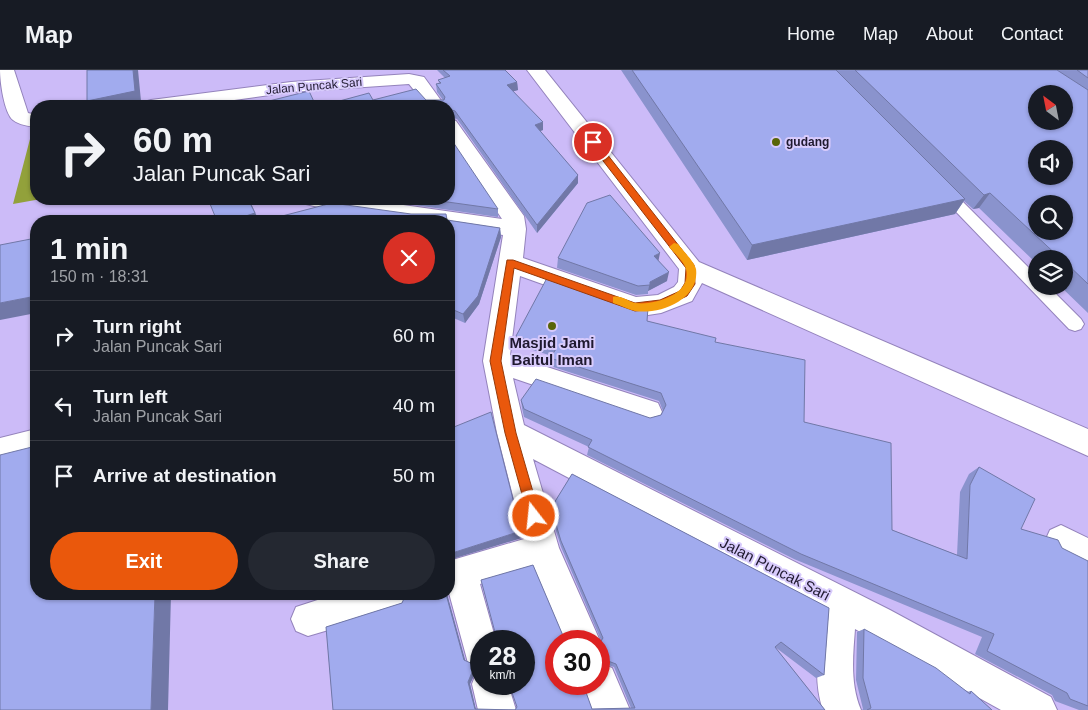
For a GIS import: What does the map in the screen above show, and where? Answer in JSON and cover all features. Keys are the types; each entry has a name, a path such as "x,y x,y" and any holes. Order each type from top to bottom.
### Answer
{"street":[{"path":"5,70 19,116 30,120"},
{"path":"536,70 691,268 1088,443"},
{"name":"Jalan Puncak Sari","path":"237,100 291,87 409,79 418,81 432,100"},
{"path":"455,134 513,216 515,229 496,361 510,433 544,549 577,630"},
{"path":"354,205 421,215"},
{"path":"455,220 515,229"},
{"path":"510,263 635,307 661,304 683,294 690,284 691,268"},
{"path":"496,361 648,412"},
{"name":"Jalan Puncak Sari","path":"510,433 841,603 1038,710"},
{"path":"474,630 455,575 544,549"},
{"path":"308,619 373,600"},
{"path":"841,603 836,642 837,696 842,710"},
{"path":"493,695 498,710"},
{"path":"605,695 611,710"}],"lane":[{"path":"932,179 1028,276"},
{"path":"1047,295 1075,324"},
{"path":"0,447 30,440"}],"green space":[{"path":"30,139 30,201 13,204"}],"building":[{"path":"87,70 133,70 135,91 87,100"},
{"path":"443,70 505,70 517,82 507,85 543,122 535,125 578,175 537,225 455,111 455,100 444,100 445,97 436,84 441,83 438,80 450,76"},
{"name":"gudang","path":"632,70 836,70 965,199 752,245"},
{"path":"855,70 1057,70 1088,90 1088,284 1073,270 1073,250 1051,250 1041,240 1073,240 1073,195 1028,195 1028,228 990,193 984,195"},
{"path":"1077,70 1088,70 1088,78"},
{"path":"416,89 426,100 373,100"},
{"path":"309,91 313,100 273,100"},
{"path":"369,93 373,100 343,100"},
{"path":"455,145 498,209 455,203"},
{"path":"610,195 660,253 654,256 669,272 650,282 650,285 638,286 558,258 587,203"},
{"path":"210,205 251,205 255,213 249,215 215,215"},
{"path":"324,205 346,205 411,214 446,215 286,215"},
{"path":"455,221 500,228 478,296 463,314 455,311"},
{"path":"30,239 30,297 0,303 0,245"},
{"path":"547,278 636,310 648,308 647,321 716,338 715,342 805,360 804,422 891,443 892,530 967,559 970,485 979,467 1035,499 1021,529 1058,540 1062,548 1088,561 1088,706 1070,699 1067,693 987,651 994,634 801,554 588,447 592,440 524,409 521,400 536,379 650,418 661,415 666,405 661,393 550,358 556,349 516,336"},
{"path":"491,412 521,531 455,552 455,427"},
{"path":"30,448 30,600 155,600 151,710 0,710 0,455"},
{"path":"572,474 829,608 824,675 781,642 775,647 825,710 515,710 517,707 513,695 535,695 535,630 494,630 481,580 533,565 561,630 545,630 545,695 587,695 592,709 635,708 616,664 610,662 610,630 600,630 561,541 551,508"},
{"path":"403,600 448,600 464,660 470,663 468,682 470,695 475,709 515,710 333,710 326,627 402,603"},
{"path":"864,629 936,668 970,694 971,691 992,710 867,710 871,708 863,678"}],"slow traffic":[{"path":"616,300 635,307 646,307 661,304 683,294 690,284 691,268 674,247"}],"place":[{"name":"gudang","path":"776,142"},
{"name":"Masjid Jami Baitul Iman","path":"552,326"}],"route":[{"path":"534,516 510,433 496,361 510,263 635,307 661,304 683,294 690,284 691,268 593,142"}]}
